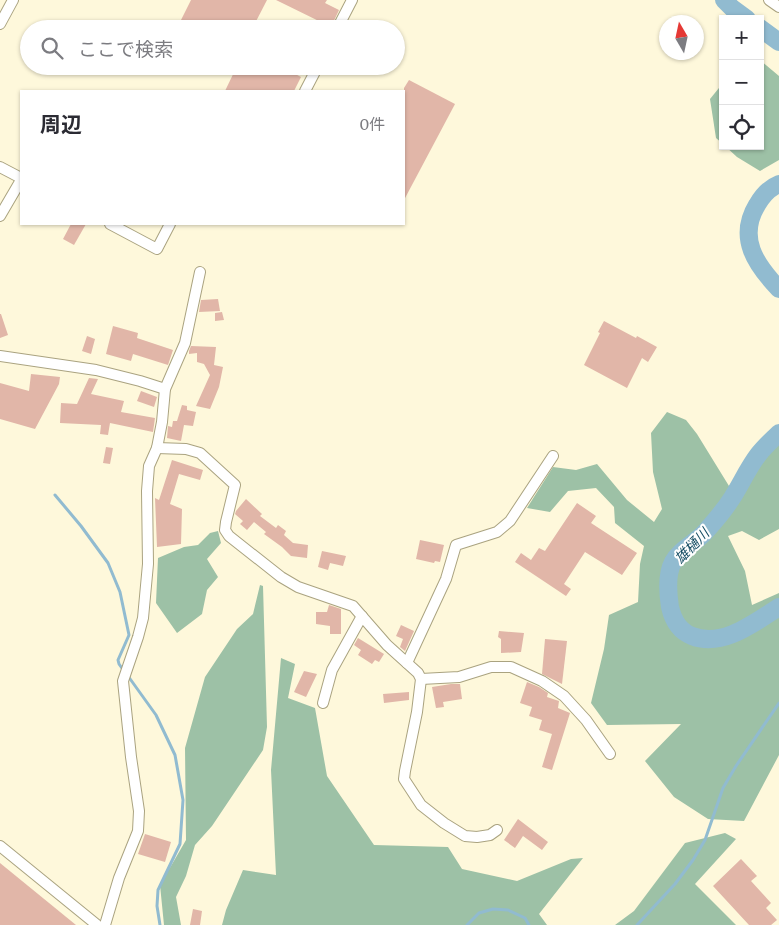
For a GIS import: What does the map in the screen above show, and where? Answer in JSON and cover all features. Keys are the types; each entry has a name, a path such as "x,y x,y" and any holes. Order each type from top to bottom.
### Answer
{"street":[{"path":"0,24 13,0"},
{"path":"342,20 352,0"},
{"path":"769,0 779,7"},
{"path":"306,90 313,75"},
{"path":"0,167 20,178"},
{"path":"0,216 20,181"},
{"path":"112,225 157,249 169,225"},
{"path":"105,925 119,878 138,831 139,811 123,680 144,618 148,564 149,466 157,448 165,389 185,343 200,272"},
{"path":"0,356 96,370 140,380 165,389"},
{"path":"157,448 186,449 200,453 235,485 225,530 229,536 298,587 353,606 387,644 418,673 421,679 417,712 404,771 404,779 421,805 465,836 490,835 497,830"},
{"path":"407,663 446,579 456,546 497,532 510,521 553,456"},
{"path":"323,703 332,670 362,616"},
{"path":"421,679 459,677 491,667 511,667 542,681 564,696 586,720 610,754"},
{"path":"0,846 97,925"}],"green space":[{"path":"764,63 779,76 779,160 760,171 729,150 764,150"},
{"path":"719,88 719,141 716,138 710,99"},
{"path":"667,412 686,420 697,434 729,486 779,444 779,529 759,540 742,531 728,536 745,571 752,605 779,593 779,755 744,821 708,819 674,797 645,761 681,724 607,725 591,703 604,649 609,615 638,602 640,564 644,546 615,523 614,507 596,488 568,491 550,512 527,508 553,467 576,470 597,464 627,500 654,522 662,509 653,472 651,433"},
{"path":"218,531 221,543 207,559 218,577 207,590 202,614 177,633 156,603 158,558 184,547 198,545 210,533"},
{"path":"260,585 263,586 267,727 263,750 212,826 195,845 186,876 176,897 181,925 164,925 160,885 186,840 185,748 205,677 237,629 253,614"},
{"path":"281,658 295,664 288,698 315,708 327,776 374,845 448,847 462,869 517,881 571,859 583,858 539,914 547,925 222,925 226,910 243,870 276,875 271,770"},
{"path":"725,833 736,839 695,884 736,925 615,925 634,911 685,843"}],"building":[{"path":"191,0 267,0 257,20 181,20"},
{"path":"276,0 327,0 325,3 339,10 334,20 317,20"},
{"path":"233,75 297,75 301,77 294,90 225,90"},
{"path":"409,80 455,104 405,198 405,90 404,88"},
{"path":"70,225 85,225 74,245 63,239"},
{"path":"218,299 220,311 199,312 201,300"},
{"path":"222,312 224,320 215,321 215,313"},
{"path":"0,314 8,335 0,338"},
{"path":"604,321 657,347 648,362 642,358 627,388 584,365"},
{"path":"113,326 138,333 137,338 173,350 168,365 133,354 131,361 106,354"},
{"path":"87,336 95,339 91,354 82,351"},
{"path":"191,346 216,347 214,365 223,367 219,387 210,409 196,406 210,375 204,364 197,362 197,353 189,354"},
{"path":"31,374 60,377 59,384 35,429 0,419 0,383 29,391"},
{"path":"89,378 98,379 91,394 124,401 121,412 155,418 153,432 110,423 108,435 100,434 101,425 60,423 61,403 77,404"},
{"path":"141,391 157,397 154,407 137,401"},
{"path":"182,405 187,406 187,410 196,412 193,426 184,425 181,441 167,438 168,426 172,427 173,421 177,421"},
{"path":"106,447 113,448 110,464 103,463"},
{"path":"172,460 203,470 200,480 179,474 170,504 182,509 181,544 157,547 155,498 159,500"},
{"path":"246,499 262,514 260,516 276,528 278,525 286,531 284,535 293,543 308,545 307,558 291,556 264,534 266,532 254,522 247,530 240,524 243,521 235,514"},
{"path":"577,503 596,516 591,523 637,553 622,575 585,552 564,584 571,589 566,596 515,562 521,553 531,560 539,548 545,551"},
{"path":"420,540 444,545 440,562 435,561 434,563 416,559"},
{"path":"322,551 346,556 343,566 330,563 328,570 318,567"},
{"path":"329,605 341,609 341,634 330,634 330,626 316,624 316,612 327,612"},
{"path":"401,625 414,631 405,651 400,647 403,639 396,636"},
{"path":"499,631 524,633 521,652 501,653 501,639 498,637"},
{"path":"358,638 384,654 379,662 375,660 372,664 358,655 361,650 354,645"},
{"path":"545,639 567,641 562,684 542,674"},
{"path":"304,671 317,674 306,697 294,692"},
{"path":"527,682 548,693 547,697 559,701 558,708 570,713 552,770 542,767 552,734 539,730 542,720 529,716 532,707 520,703"},
{"path":"460,684 462,699 443,702 444,707 436,708 432,687"},
{"path":"409,692 409,700 384,703 383,694"},
{"path":"518,819 548,842 542,850 523,836 515,848 504,840"},
{"path":"145,834 171,842 165,862 138,854"},
{"path":"741,859 757,876 751,881 771,903 766,908 777,920 771,925 749,925 713,886"},
{"path":"0,863 76,925 0,925"},
{"path":"193,909 202,911 200,925 190,925"}],"waterway":[{"name":"雄樋川","path":"724,0 742,15"},
{"name":"雄樋川","path":"764,31 779,42"},
{"name":"雄樋川","path":"779,184 769,190 759,202 751,217 749,229 749,240 757,261 779,289"},
{"name":"雄樋川","path":"779,433 758,455 732,498 716,519 702,535 676,557 669,573 668,584 670,607 677,624 687,634 703,639 715,639 737,632 779,607"},
{"path":"55,495 108,563 120,592 129,635 118,660 124,671"},
{"path":"128,676 156,715 175,755 183,800 180,844 158,890 157,906 160,925"},
{"path":"637,925 675,884 693,860 705,840 723,788 779,703"},
{"path":"467,925 479,913 493,909 508,910 525,918 529,925"}]}
